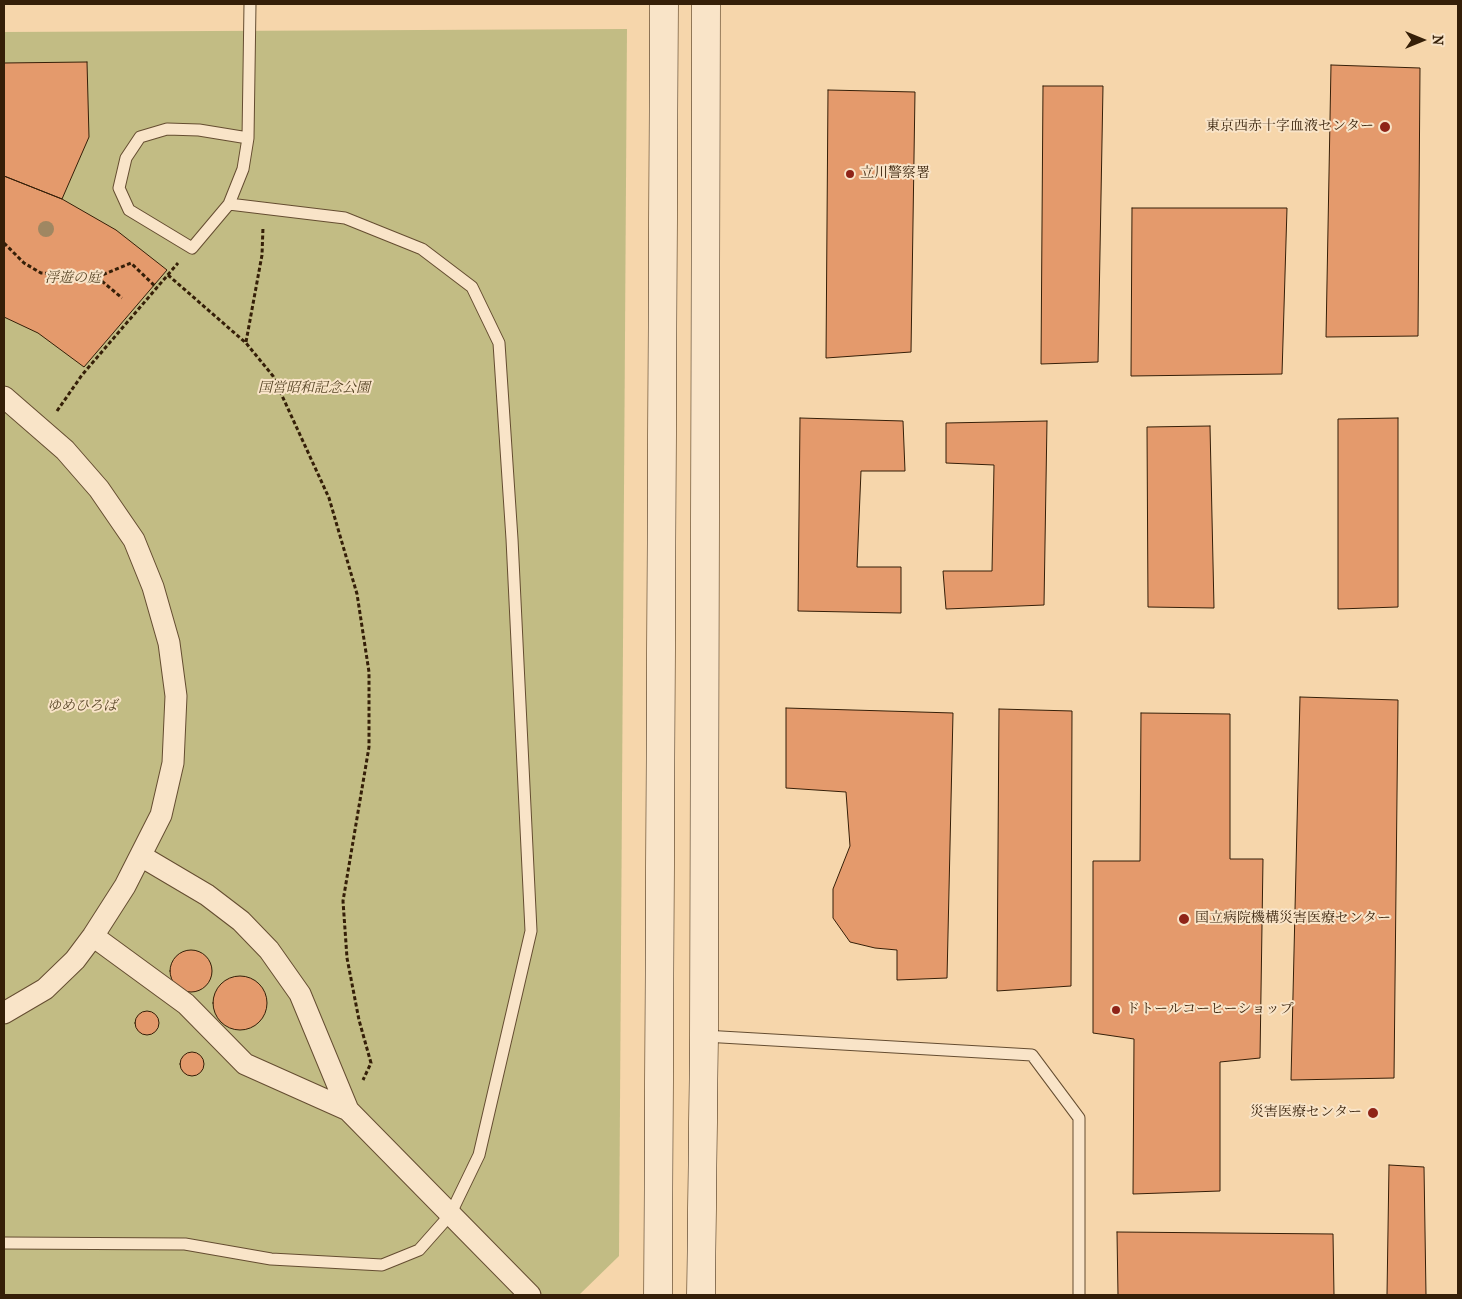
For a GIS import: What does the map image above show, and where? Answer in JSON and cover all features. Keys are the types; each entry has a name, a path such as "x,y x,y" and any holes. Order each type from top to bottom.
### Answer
{"street":[{"path":"658,1295 664,4"},
{"path":"701,1295 704,1036 706,4"},
{"path":"4,397 43,429 99,489 134,540 153,587 169,643 176,696 173,763 162,815 125,886 75,960 45,989 4,1013"},
{"path":"141,856 207,895 241,921 268,950 300,994 348,1110 530,1295"},
{"path":"93,936 186,1004 245,1064 348,1110"}],"lane":[{"path":"248,138 199,130 168,129 140,137 126,158 119,188 129,210 192,248 229,204 243,169 248,138 250,4"},
{"path":"4,1244 185,1244 271,1260 382,1265 419,1250 450,1215 479,1155 530,931 512,539 499,344 472,287 422,249 345,218 229,204"},
{"path":"704,1036 1032,1055 1079,1118 1079,1295"}],"path":[{"path":"246,343 262,255 264,208"},
{"path":"4,243 24,262 41,273 98,277 131,263 157,288"},
{"path":"43,429 82,375 192,248"},
{"path":"168,275 246,343 273,376 329,498 357,594 369,672 369,747 343,901 347,958 359,1020 372,1063 348,1110"},
{"path":"98,277 122,298"}],"green space":[{"name":"国営昭和記念公園","path":"627,29 619,1256 579,1295 4,1295 4,32"}],"building":[{"path":"87,62 89,137 62,199 4,176 4,63"},
{"path":"1331,65 1420,68 1418,336 1326,337"},
{"path":"1043,86 1103,86 1098,362 1041,364"},
{"path":"828,90 915,92 911,352 826,358"},
{"name":"浮遊の庭","path":"4,176 62,199 116,230 167,270 84,367 38,333 4,317"},
{"path":"1132,208 1287,208 1282,374 1131,376"},
{"path":"800,418 903,421 905,471 861,471 857,567 901,567 901,613 798,611"},
{"path":"1398,418 1398,607 1338,609 1338,419"},
{"path":"1047,421 1044,605 946,609 943,571 992,571 994,465 946,463 946,423"},
{"path":"1210,426 1214,608 1148,607 1147,427"},
{"path":"1300,697 1398,700 1394,1078 1291,1080"},
{"path":"786,708 953,713 947,978 897,980 897,950 875,948 850,942 833,918 833,889 850,846 846,792 786,788"},
{"path":"999,709 1072,711 1071,986 997,991"},
{"path":"1141,713 1230,714 1230,859 1263,859 1260,1058 1220,1062 1220,1191 1133,1194 1134,1039 1093,1033 1093,861 1140,861"},
{"path":"195,950 203,953 209,959 212,971 209,983 203,989 187,992 179,989 173,983 170,967 173,959 179,953"},
{"path":"240,976 250,978 259,984 265,993 267,1003 265,1013 259,1022 250,1028 240,1030 230,1028 221,1022 215,1013 213,1003 215,993 221,984 230,978"},
{"path":"147,1011 156,1014 159,1023 156,1032 147,1035 138,1032 135,1023 138,1014"},
{"path":"192,1052 201,1055 204,1064 201,1073 192,1076 183,1073 180,1064 183,1055"},
{"path":"1389,1165 1424,1167 1426,1295 1387,1295"},
{"path":"1117,1232 1333,1234 1334,1295 1118,1295"}],"place":[{"name":"東京西赤十字血液センター","path":"1385,127"},
{"name":"立川警察署","path":"850,174"},
{"name":"国立病院機構災害医療センター","path":"1184,919"},
{"name":"ドトールコーヒーショップ","path":"1116,1010"},
{"name":"災害医療センター","path":"1373,1113"}],"park label":[{"name":"ゆめひろば","path":"82,707"}]}
